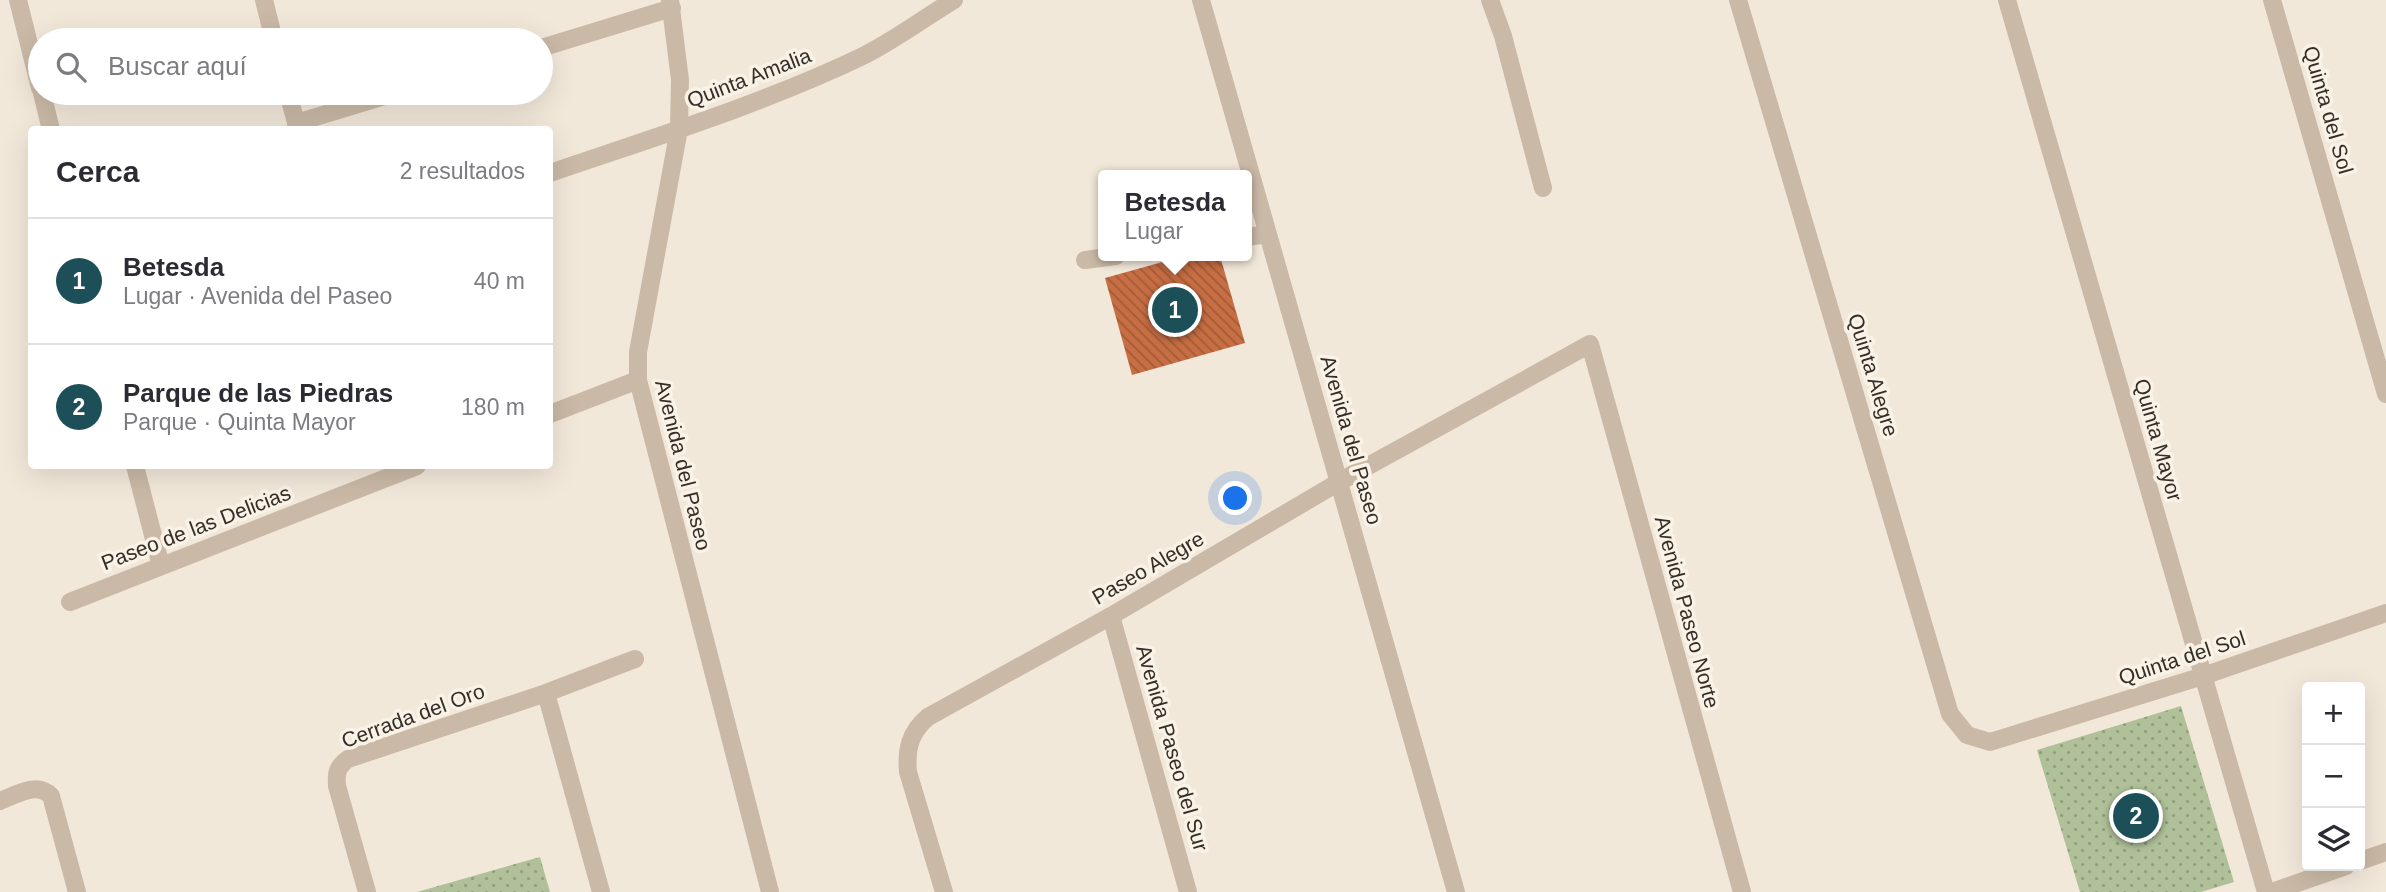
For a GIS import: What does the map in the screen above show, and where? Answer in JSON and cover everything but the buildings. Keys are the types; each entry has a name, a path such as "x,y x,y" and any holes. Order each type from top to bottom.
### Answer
{"street":[{"path":"18,0 28,39"},
{"path":"264,0 271,28"},
{"name":"Quinta Amalia","path":"553,172 800,84 866,54 954,0"},
{"name":"Avenida del Paseo","path":"1201,0 1250,170"},
{"path":"1490,0 1503,36 1543,188"},
{"name":"Quinta Alegre","path":"1738,0 1950,713 1966,734 1990,742"},
{"name":"Quinta Mayor","path":"2007,0 2266,892"},
{"name":"Quinta del Sol","path":"2272,0 2386,394"},
{"path":"553,44 671,4"},
{"name":"Avenida del Paseo","path":"671,4 680,80 679,129 638,352 638,380 770,892"},
{"path":"45,105 50,126"},
{"path":"291,105 297,126 359,105"},
{"name":"Avenida del Paseo","path":"1252,178 1456,892"},
{"path":"1252,236 1268,234"},
{"path":"1085,260 1098,258"},
{"name":"Paseo Alegre","path":"944,892 908,772 907,755 917,726 928,717 1111,616 1339,482 1590,344"},
{"name":"Avenida Paseo Norte","path":"1590,344 1742,892"},
{"path":"553,413 638,380"},
{"path":"136,469 161,566"},
{"name":"Paseo de las Delicias","path":"70,602 161,566 375,473 399,469"},
{"name":"Quinta del Sol","path":"1990,742 2203,676 2386,613"},
{"name":"Avenida Paseo del Sur","path":"1111,616 1188,892"},
{"name":"Cerrada del Oro","path":"367,892 337,786 337,771 341,764 635,659"},
{"path":"545,693 601,892"},
{"path":"0,801 32,789 41,789 51,796 78,892"},
{"path":"2365,859 2386,852"},
{"path":"2272,892 2332,871"}],"green space":[{"path":"2181,706 2234,882 2201,892 2080,892 2037,750"},
{"path":"540,857 550,892 417,892"}],"place":[{"name":"Betesda","path":"1175,310"},
{"name":"Parque de las Piedras","path":"2136,816"}]}
